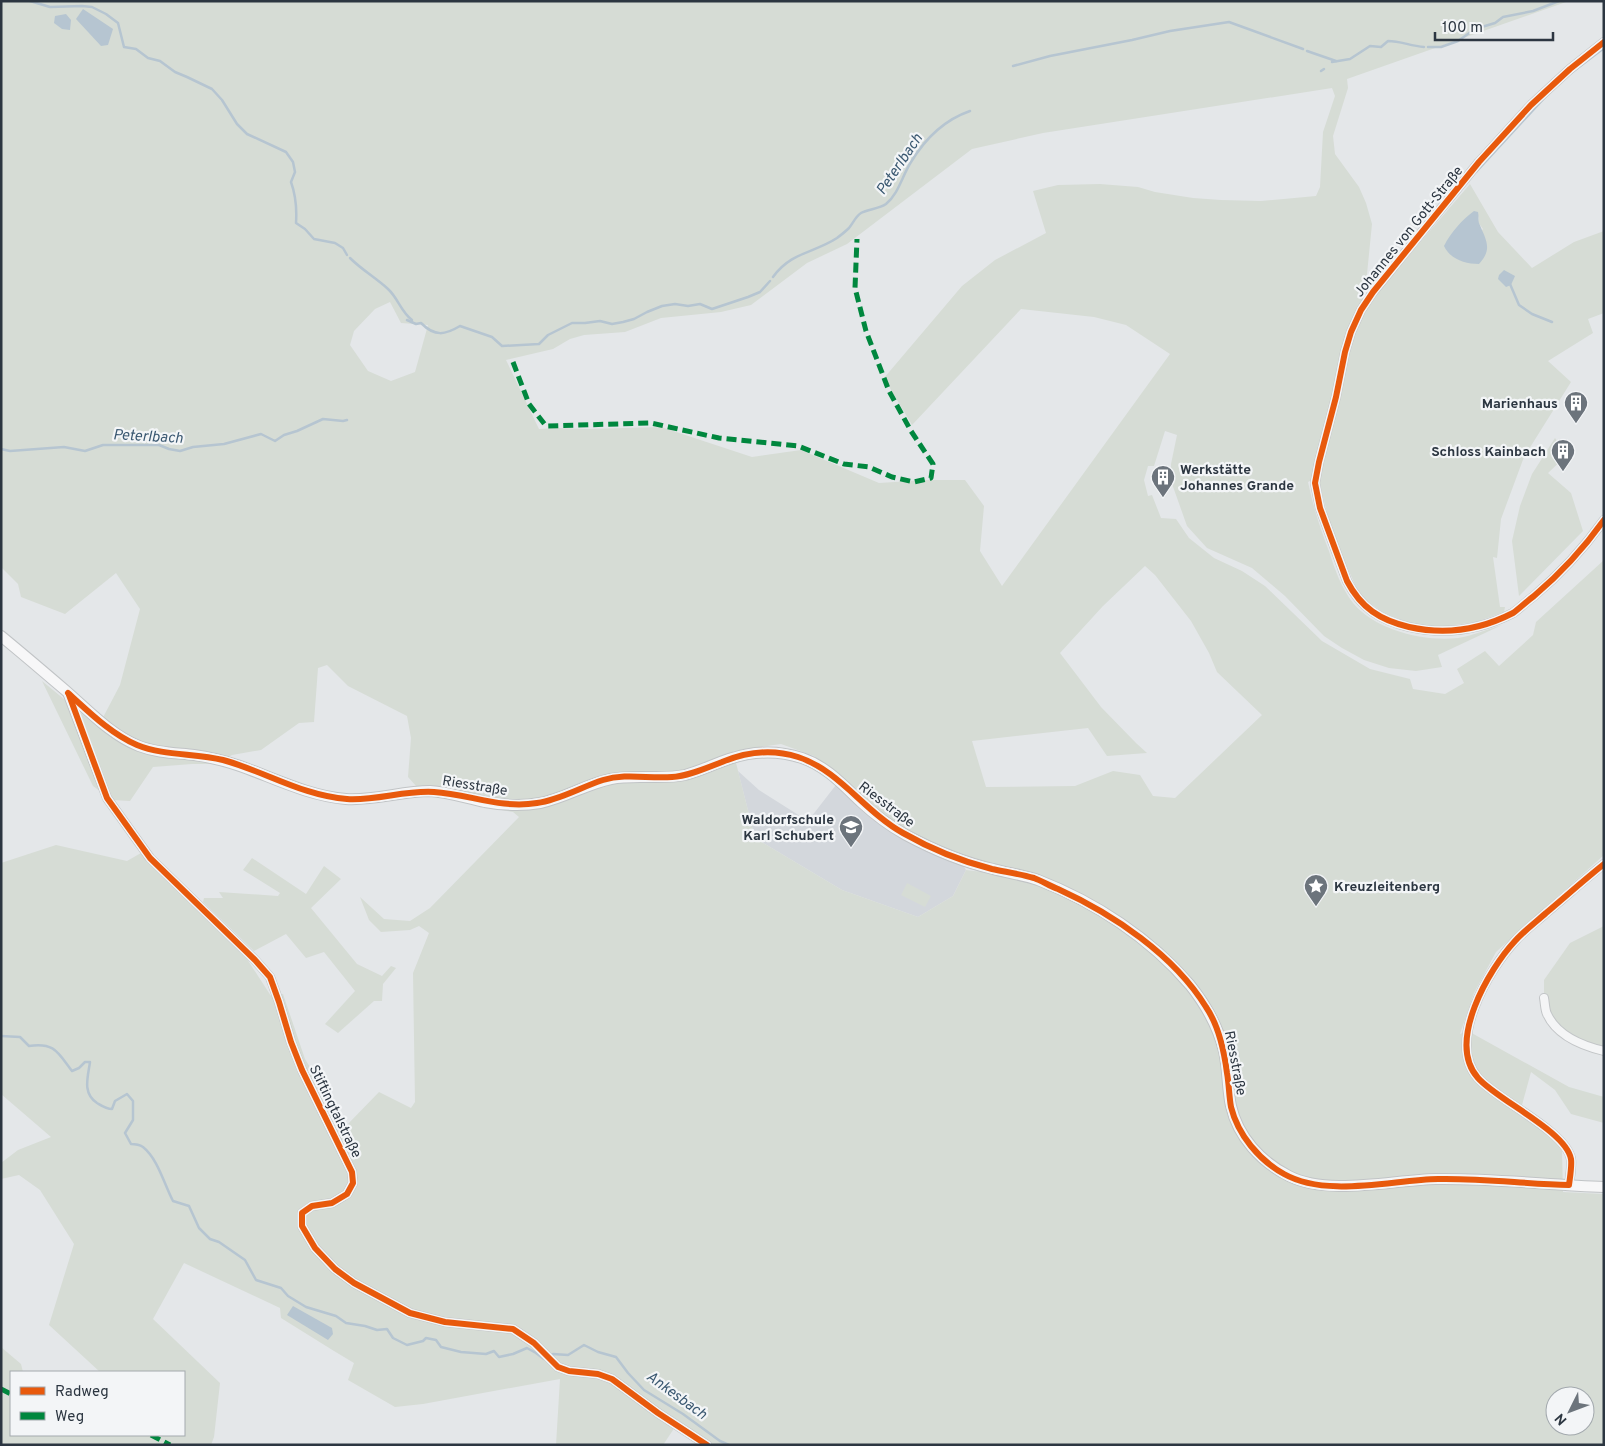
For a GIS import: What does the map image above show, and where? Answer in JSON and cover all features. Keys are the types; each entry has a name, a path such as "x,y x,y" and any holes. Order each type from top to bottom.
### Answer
{"main road":[{"name":"Riesstraße","path":"1,636 106,726 138,746 152,750 220,760 326,796 345,799 432,791 488,802 538,803 558,798 605,780 622,777 673,777 692,773 750,753 773,752 800,757 811,761 827,771 884,821 920,842 959,860 1034,878 1100,910 1128,928 1156,950 1190,985 1206,1007 1217,1028 1224,1050 1232,1108 1248,1143 1265,1160 1287,1175 1310,1184 1331,1187 1436,1179 1604,1187"}],"street":[{"name":"Johannes von Gott-Straße","path":"1604,42 1570,69 1532,104 1479,162 1373,292 1361,310 1351,332 1345,352 1315,483 1320,508 1347,581 1361,604 1378,616 1420,630 1458,631 1497,620 1514,612 1547,585 1565,567 1604,520"},
{"name":"Stiftingtalstraße","path":"68,693 107,798 150,858 255,960 270,977 302,1070 352,1172 353,1183 347,1194 332,1203 312,1206 302,1212 302,1226 315,1248 335,1269 354,1283 410,1313 445,1322 513,1329 534,1343 558,1367 564,1370 598,1374 612,1379 658,1414 707,1445"},
{"path":"1569,1185 1571,1159 1567,1150 1553,1133 1498,1095 1476,1076 1469,1062 1466,1049 1467,1033 1470,1018 1487,980 1515,940 1604,864"},
{"path":"1544,998 1546,1013 1551,1022 1565,1035 1590,1048 1604,1051"}],"shaded area":[{"path":"1,1 1569,1 1347,79 1348,88 1333,136 1335,154 1359,187 1372,224 1365,294 1369,302 1470,184 1498,232 1532,268 1574,242 1604,231 1604,313 1588,319 1593,333 1548,361 1571,382 1524,457 1501,519 1497,558 1493,557 1500,607 1505,607 1504,612 1476,622 1441,627 1411,623 1385,614 1360,596 1332,533 1318,477 1308,482 1320,525 1339,578 1353,603 1362,612 1387,627 1416,636 1430,638 1458,638 1502,625 1438,655 1442,667 1416,671 1389,668 1364,660 1324,636 1285,596 1252,568 1207,548 1187,526 1171,481 1171,464 1177,435 1165,431 1154,466 1148,466 1144,480 1148,496 1152,495 1161,518 1176,519 1189,538 1214,558 1242,571 1265,586 1322,641 1370,669 1410,679 1413,689 1445,694 1464,683 1457,669 1485,651 1499,666 1533,635 1536,622 1604,560 1604,855 1496,952 1474,993 1460,1034 1468,1031 1569,1087 1604,1097 1604,1123 1571,1114 1555,1090 1531,1072 1522,1105 1553,1133 1562,1151 1563,1192 1604,1194 1604,1445 712,1445 679,1421 663,1445 556,1445 560,1379 423,1404 395,1407 348,1380 354,1363 281,1318 280,1308 184,1263 153,1319 220,1383 214,1437 211,1445 1,1445 1,1347 21,1364 23,1371 10,1371 10,1436 185,1436 185,1371 99,1371 49,1325 74,1244 40,1190 19,1175 1,1179 1,1163 18,1150 51,1137 1,1094 1,863 56,845 127,861 141,853 247,959 271,996 283,994 305,1059 346,1126 379,1092 411,1108 415,1102 413,973 429,933 419,926 410,930 381,932 369,920 360,897 384,919 410,921 430,908 519,817 513,812 484,807 456,799 425,796 408,777 411,738 407,716 348,686 327,665 318,668 314,722 299,723 261,750 232,755 216,764 153,767 130,801 112,800 93,786 42,681 98,727 120,685 140,609 116,573 65,614 21,597 18,584 1,567","holes":["1332,88 1335,96 1323,132 1320,187 1316,196 1261,201 1221,200 1193,198 1155,192 1138,187 1100,184 1058,185 1033,191 1046,233 995,260 962,286 884,378 912,425 1021,309 1094,317 1126,325 1170,354 1002,586 980,551 984,506 965,480 879,483 801,450 752,457 661,427 539,429 506,360 553,349 570,339 584,335 625,332 661,318 721,312 751,305 807,263 847,244 972,149 1043,133","1479,216 1478,222 1483,229 1457,259","390,302 401,323 428,325 415,372 391,381 368,371 350,345 354,331 375,309","1145,566 1155,575 1191,621 1209,653 1217,672 1262,715 1175,798 1153,796 1140,775 1113,771 1075,786 986,787 972,741 1088,728 1107,756 1147,753 1101,707 1060,653 1103,606","781,744 814,756 839,781 920,842 1024,877 966,870 953,896 918,917 842,890 755,838 733,751"]},
{"path":"1555,438 1567,455 1548,473 1571,493 1583,531 1519,596 1512,541 1520,506 1532,474"},
{"name":"Waldorfschule Karl Schubert","path":"738,771 759,790 808,821 839,781 959,859 966,870 953,896 918,917 842,890 755,838"},
{"path":"252,858 306,894 324,866 341,879 311,908 357,964 382,976 391,966 396,968 383,984 382,1001 374,1001 338,1033 325,1024 355,991 324,952 306,958 286,934 254,951 203,902 204,898 223,898 219,892 278,896 280,893 243,870"},
{"path":"907,883 931,896 925,907 901,895"},
{"path":"1604,926 1604,1051 1590,1048 1551,1022 1544,998 1544,980 1570,943"}],"water":[{"path":"83,9 113,29 108,45 101,46 76,19"},
{"path":"66,14 71,20 70,30 62,29 54,23 55,16"},
{"path":"1474,211 1478,212 1479,223 1487,244 1486,254 1479,264 1458,260 1444,246 1457,227"},
{"path":"1504,270 1515,276 1511,285 1506,287 1498,279"},
{"path":"293,1306 332,1328 333,1334 328,1340 287,1315"}],"waterway":[{"path":"30,1 50,7 92,7 118,23 124,47 136,49 148,58 160,61 175,72 212,89 222,100 237,124 247,134 286,152 293,162 295,172 291,182 296,202 296,223 314,239 335,243 343,248 347,255"},
{"name":"Peterlbach","path":"1428,47 1441,47 1458,41 1475,29 1495,23 1503,17 1533,11 1559,1"},
{"path":"1013,66 1050,56 1170,31 1229,22 1303,49"},
{"name":"Peterlbach","path":"1332,62 1350,59 1370,46 1381,47 1388,41 1424,47"},
{"path":"1567,76 1604,48"},
{"path":"1307,51 1336,61"},
{"path":"1476,172 1547,95"},
{"name":"Peterlbach","path":"773,277 787,262 837,238 849,228 861,213 886,204 894,195 916,154 929,138 944,125 970,111"},
{"path":"350,258 388,289 412,320"},
{"name":"Peterlbach","path":"407,320 416,324 421,323 431,331 440,333 445,333 460,326 492,337 502,346 539,344 548,335 572,323 600,321 612,324 623,322 662,306 675,304 688,306 700,304 712,309 760,292 770,281"},
{"path":"1510,284 1519,305 1532,314 1552,322"},
{"name":"Peterlbach","path":"1,449 10,451 64,447 85,451 103,445 159,445 180,451 193,447 224,444 261,434 275,441 284,435 323,419 347,420"},
{"name":"Ankesbach","path":"1,1036 20,1037 29,1046 50,1047 59,1054 72,1071 79,1068 85,1062 90,1062 87,1079 89,1094 92,1099 104,1107 112,1109 115,1101 127,1094 133,1101 133,1120 125,1133 131,1144 143,1147 153,1158 173,1201 189,1206 199,1228 210,1239 219,1242 245,1260 256,1280 281,1288 288,1296 306,1307 336,1316 346,1323 377,1330 387,1329 393,1338 407,1345 423,1341 426,1338 436,1340 441,1347 461,1352 486,1354 494,1351 499,1357 527,1348 544,1359 553,1354 568,1355 584,1345 598,1352 616,1357 644,1390 683,1414 720,1441 729,1445"}],"marked path":[{"path":"513,362 529,404 546,426 651,423 719,438 798,446 844,464 869,467 892,477 914,482 931,478 933,464 911,431 889,391 866,331 855,288 857,239"},
{"path":"1,1389 10,1394"},
{"path":"153,1436 170,1445"}],"cycle path":[{"path":"1604,42 1570,69 1531,105 1479,162 1373,292 1361,310 1351,332 1345,352 1315,483 1320,508 1347,581 1359,599 1372,612 1389,621 1409,627 1436,631 1475,627 1513,613 1544,588 1562,570 1580,551 1604,520"},
{"path":"68,693 109,729 147,749 223,760 299,788 331,797 347,799 434,792 460,795 497,803 537,803 554,799 612,778 685,775 750,754 769,752 798,757 826,771 876,814 914,839 969,862 1034,878 1100,911 1160,953 1193,988 1211,1014 1220,1038 1224,1056 1231,1107 1244,1137 1266,1162 1284,1174 1301,1181 1320,1185 1360,1186 1438,1179 1569,1185 1571,1159 1566,1148 1544,1127 1487,1087 1478,1078 1469,1063 1467,1045 1469,1026 1483,987 1505,953 1526,930 1604,864"},
{"path":"69,695 107,798 150,858 255,960 270,977 302,1070 352,1172 353,1183 347,1194 332,1203 312,1206 302,1213 302,1226 315,1248 335,1269 354,1283 410,1313 445,1322 513,1329 534,1343 558,1367 569,1371 598,1374 612,1379 658,1413 707,1445"}],"place":[{"name":"Marienhaus","path":"1576,424"},
{"name":"Schloss Kainbach","path":"1563,472"},
{"name":"Werkstätte Johannes Grande","path":"1163,498"},
{"name":"Waldorfschule Karl Schubert","path":"851,848"},
{"name":"Kreuzleitenberg","path":"1316,907"}]}
